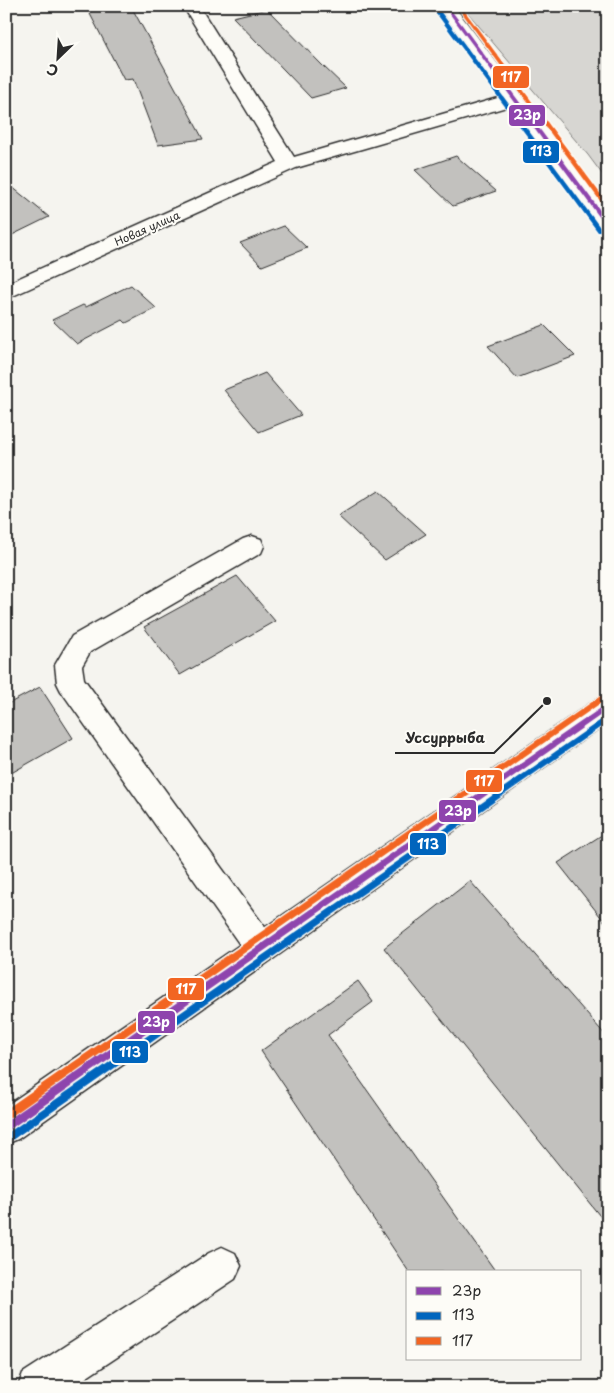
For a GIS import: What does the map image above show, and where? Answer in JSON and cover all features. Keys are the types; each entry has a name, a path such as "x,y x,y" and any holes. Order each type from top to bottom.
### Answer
{"main road":[{"path":"191,6 288,164"},
{"path":"446,6 608,225"},
{"name":"Новая улица","path":"6,292 288,164 514,99"},
{"path":"252,546 80,644 68,665 71,683 261,948"},
{"path":"6,1127 608,706"},
{"path":"37,1387 222,1266"}],"shaded area":[{"path":"462,6 608,6 608,182 588,155"}],"building":[{"path":"113,6 131,6 203,139 158,145 133,79 124,80 89,12"},
{"path":"267,9 346,88 311,98 233,17"},
{"path":"456,156 496,191 453,206 415,170"},
{"path":"6,182 49,217 6,238"},
{"path":"284,226 307,248 262,266 240,243"},
{"path":"131,285 156,308 126,323 123,320 77,344 52,320 83,305 86,307"},
{"path":"544,325 575,356 517,378 488,346"},
{"path":"265,373 301,415 259,432 224,390"},
{"path":"378,491 426,534 385,560 338,516"},
{"path":"237,576 275,621 180,675 144,627"},
{"path":"40,687 73,738 6,776 6,705"},
{"path":"608,831 608,926 558,863"},
{"path":"470,881 608,1038 608,1226 384,948"},
{"path":"358,981 373,1002 328,1035 495,1270 408,1270 261,1051"}],"transit line":[{"name":"23р","path":"446,6 608,225"},
{"name":"117","path":"459,6 608,208"},
{"name":"113","path":"438,12 600,231"},
{"name":"117","path":"6,1115 602,698"},
{"name":"23р","path":"6,1127 608,706"},
{"name":"113","path":"12,1135 608,718"}],"place":[{"name":"Уссуррыба","path":"547,701"}]}
